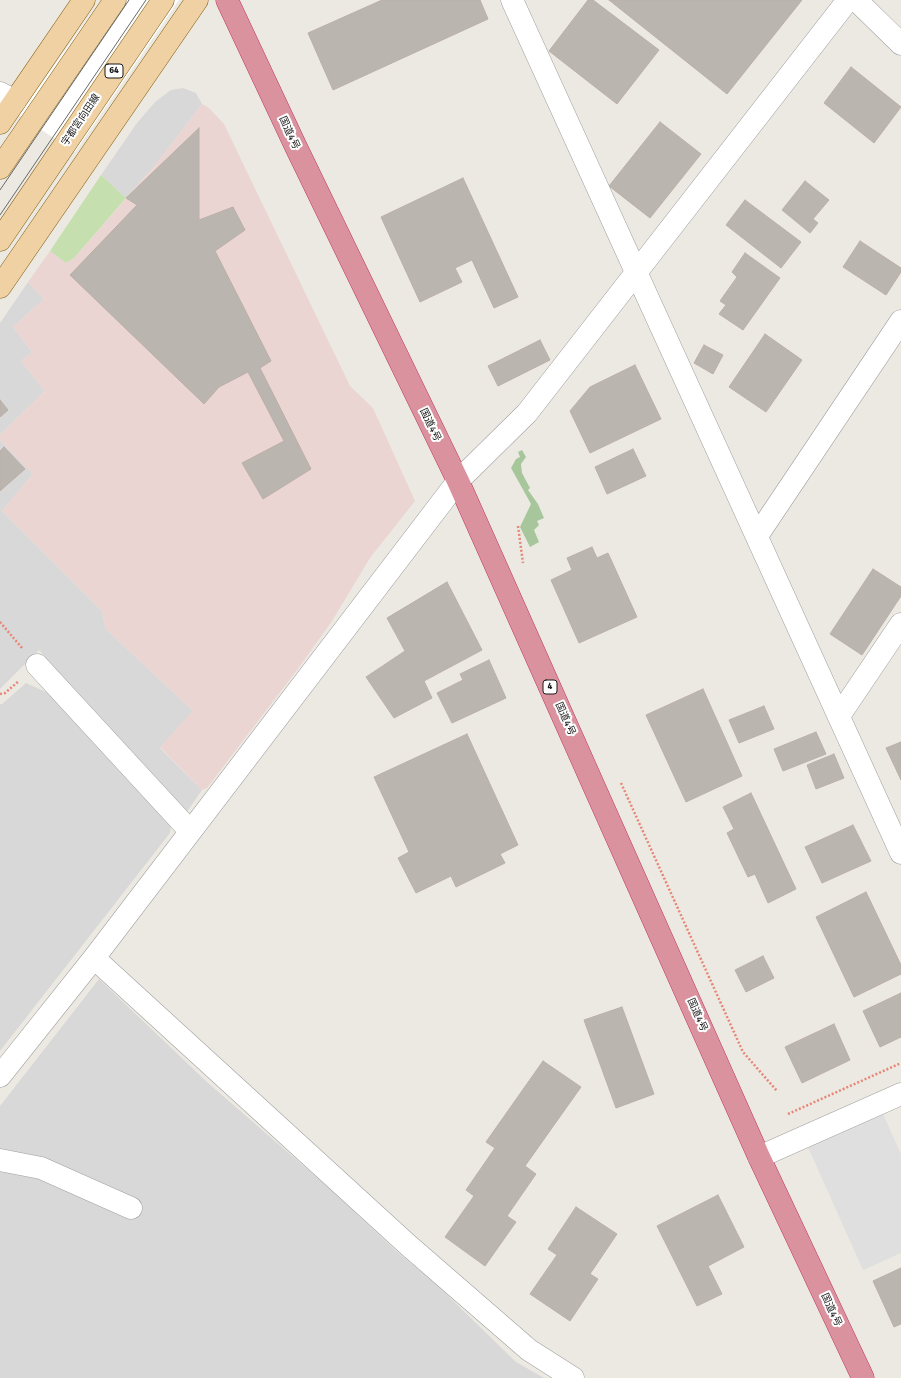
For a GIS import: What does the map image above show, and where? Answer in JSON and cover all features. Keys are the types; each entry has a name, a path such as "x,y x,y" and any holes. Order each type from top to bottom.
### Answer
{"highway":[{"name":"国道4号","path":"227,0 296,147 458,481 760,1156 862,1378"}],"main road":[{"path":"0,123 8,97 84,0"},
{"path":"0,168 115,0"},
{"name":"宇都宮向田線","path":"0,240 163,0"},
{"path":"0,287 197,0"}],"street":[{"path":"512,0 901,853"},
{"path":"0,1076 94,958 458,481 526,413 848,0"},
{"path":"856,0 901,44"},
{"path":"757,536 901,321"},
{"path":"839,716 901,624"},
{"path":"37,665 190,831"},
{"path":"94,958 408,1245 529,1350 573,1378"},
{"path":"760,1156 901,1094"},
{"path":"0,1160 41,1168 131,1208"}],"path":[{"path":"518,526 524,570"},
{"path":"0,622 37,665"},
{"path":"618,777 743,1052 777,1091"},
{"path":"788,1114 901,1063"}],"shaded area":[{"path":"183,88 196,93 202,104 157,163 126,198 101,175 137,123 155,102 171,90"},
{"path":"202,104 209,108 224,124 350,386 373,408 415,501 370,558 332,621 297,670 207,788 202,790 160,747 193,711 106,629 102,611 2,511 33,474 0,440 0,435 45,391 21,361 32,352 13,327 44,299 28,282 50,251 66,263 74,258 157,163"},
{"path":"28,282 44,299 13,327 32,352 21,361 45,391 0,435 0,323"},
{"path":"0,440 33,474 2,511 102,611 106,629 193,711 160,748 202,790 184,816 39,650 0,689"},
{"path":"26,683 55,696 171,824 170,833 0,1051 0,704 2,704"},
{"path":"99,979 208,1083 329,1188 396,1251 439,1287 516,1362 544,1378 0,1378 0,1106"},
{"path":"883,1114 901,1154 901,1253 863,1270 807,1145"}],"green space":[{"path":"101,175 126,198 74,258 66,263 50,251"},
{"path":"522,450 526,457 521,464 522,473 530,488 528,490 538,504 544,518 537,521 539,525 534,530 539,542 530,547 520,527 531,504 511,468 516,459 520,457 518,452"}],"pier":[{"path":"101,0 179,0 75,152 19,115"}],"building":[{"path":"382,0 480,0 488,19 333,90 308,33"},
{"path":"588,0 593,0 659,50 617,104 549,51"},
{"path":"609,0 802,0 727,94"},
{"path":"851,67 901,107 874,143 824,103"},
{"path":"660,122 701,154 650,218 609,186"},
{"path":"199,128 199,220 233,207 245,230 215,251 271,361 260,368 311,469 263,499 242,463 284,441 248,372 219,387 204,404 70,275 137,205 126,198"},
{"path":"463,178 518,297 494,308 472,260 455,268 462,282 420,302 381,217"},
{"path":"805,181 829,200 813,219 818,223 810,233 782,210"},
{"path":"745,200 801,242 781,268 726,225"},
{"path":"860,241 901,268 901,272 886,295 843,267"},
{"path":"745,253 780,278 743,330 719,314 726,305 720,301 737,277 732,272"},
{"path":"765,334 802,360 766,412 729,387"},
{"path":"540,340 550,360 498,386 488,366"},
{"path":"704,345 723,355 713,374 694,363"},
{"path":"635,365 661,419 590,453 570,411 590,387"},
{"path":"0,400 8,410 0,417"},
{"path":"4,447 25,469 0,491 0,451"},
{"path":"633,449 646,476 607,494 595,467"},
{"path":"592,547 597,558 608,553 637,617 579,643 551,580 572,570 567,558"},
{"path":"873,569 901,587 901,596 862,655 830,634"},
{"path":"447,582 482,650 424,681 432,698 394,718 366,677 405,651 387,618"},
{"path":"489,660 506,698 452,723 437,693 463,680 460,674"},
{"path":"703,689 742,776 686,802 646,715"},
{"path":"764,706 774,729 739,743 729,720"},
{"path":"816,732 826,754 783,771 774,749"},
{"path":"467,734 518,845 500,854 505,863 456,887 451,876 416,893 398,858 409,852 374,777"},
{"path":"901,742 901,780 886,748"},
{"path":"834,754 844,778 816,789 807,765"},
{"path":"751,793 796,889 768,903 755,874 748,877 727,833 734,829 723,807"},
{"path":"853,825 871,861 822,883 805,847"},
{"path":"866,892 901,965 901,974 854,997 816,917"},
{"path":"763,956 774,978 746,992 735,970"},
{"path":"901,993 901,1037 880,1047 863,1011"},
{"path":"622,1007 654,1094 616,1108 584,1020"},
{"path":"834,1024 850,1060 802,1083 785,1047"},
{"path":"543,1061 581,1087 525,1166 536,1174 507,1216 516,1222 485,1266 445,1237 474,1196 466,1190 495,1148 486,1142"},
{"path":"718,1195 744,1247 708,1266 722,1294 697,1306 657,1226"},
{"path":"576,1207 617,1234 590,1274 598,1279 570,1321 530,1294 557,1255 548,1249"},
{"path":"901,1268 901,1324 894,1327 873,1281"}],"tram line":[{"path":"0,190 129,0"},
{"path":"0,215 146,0"}]}
